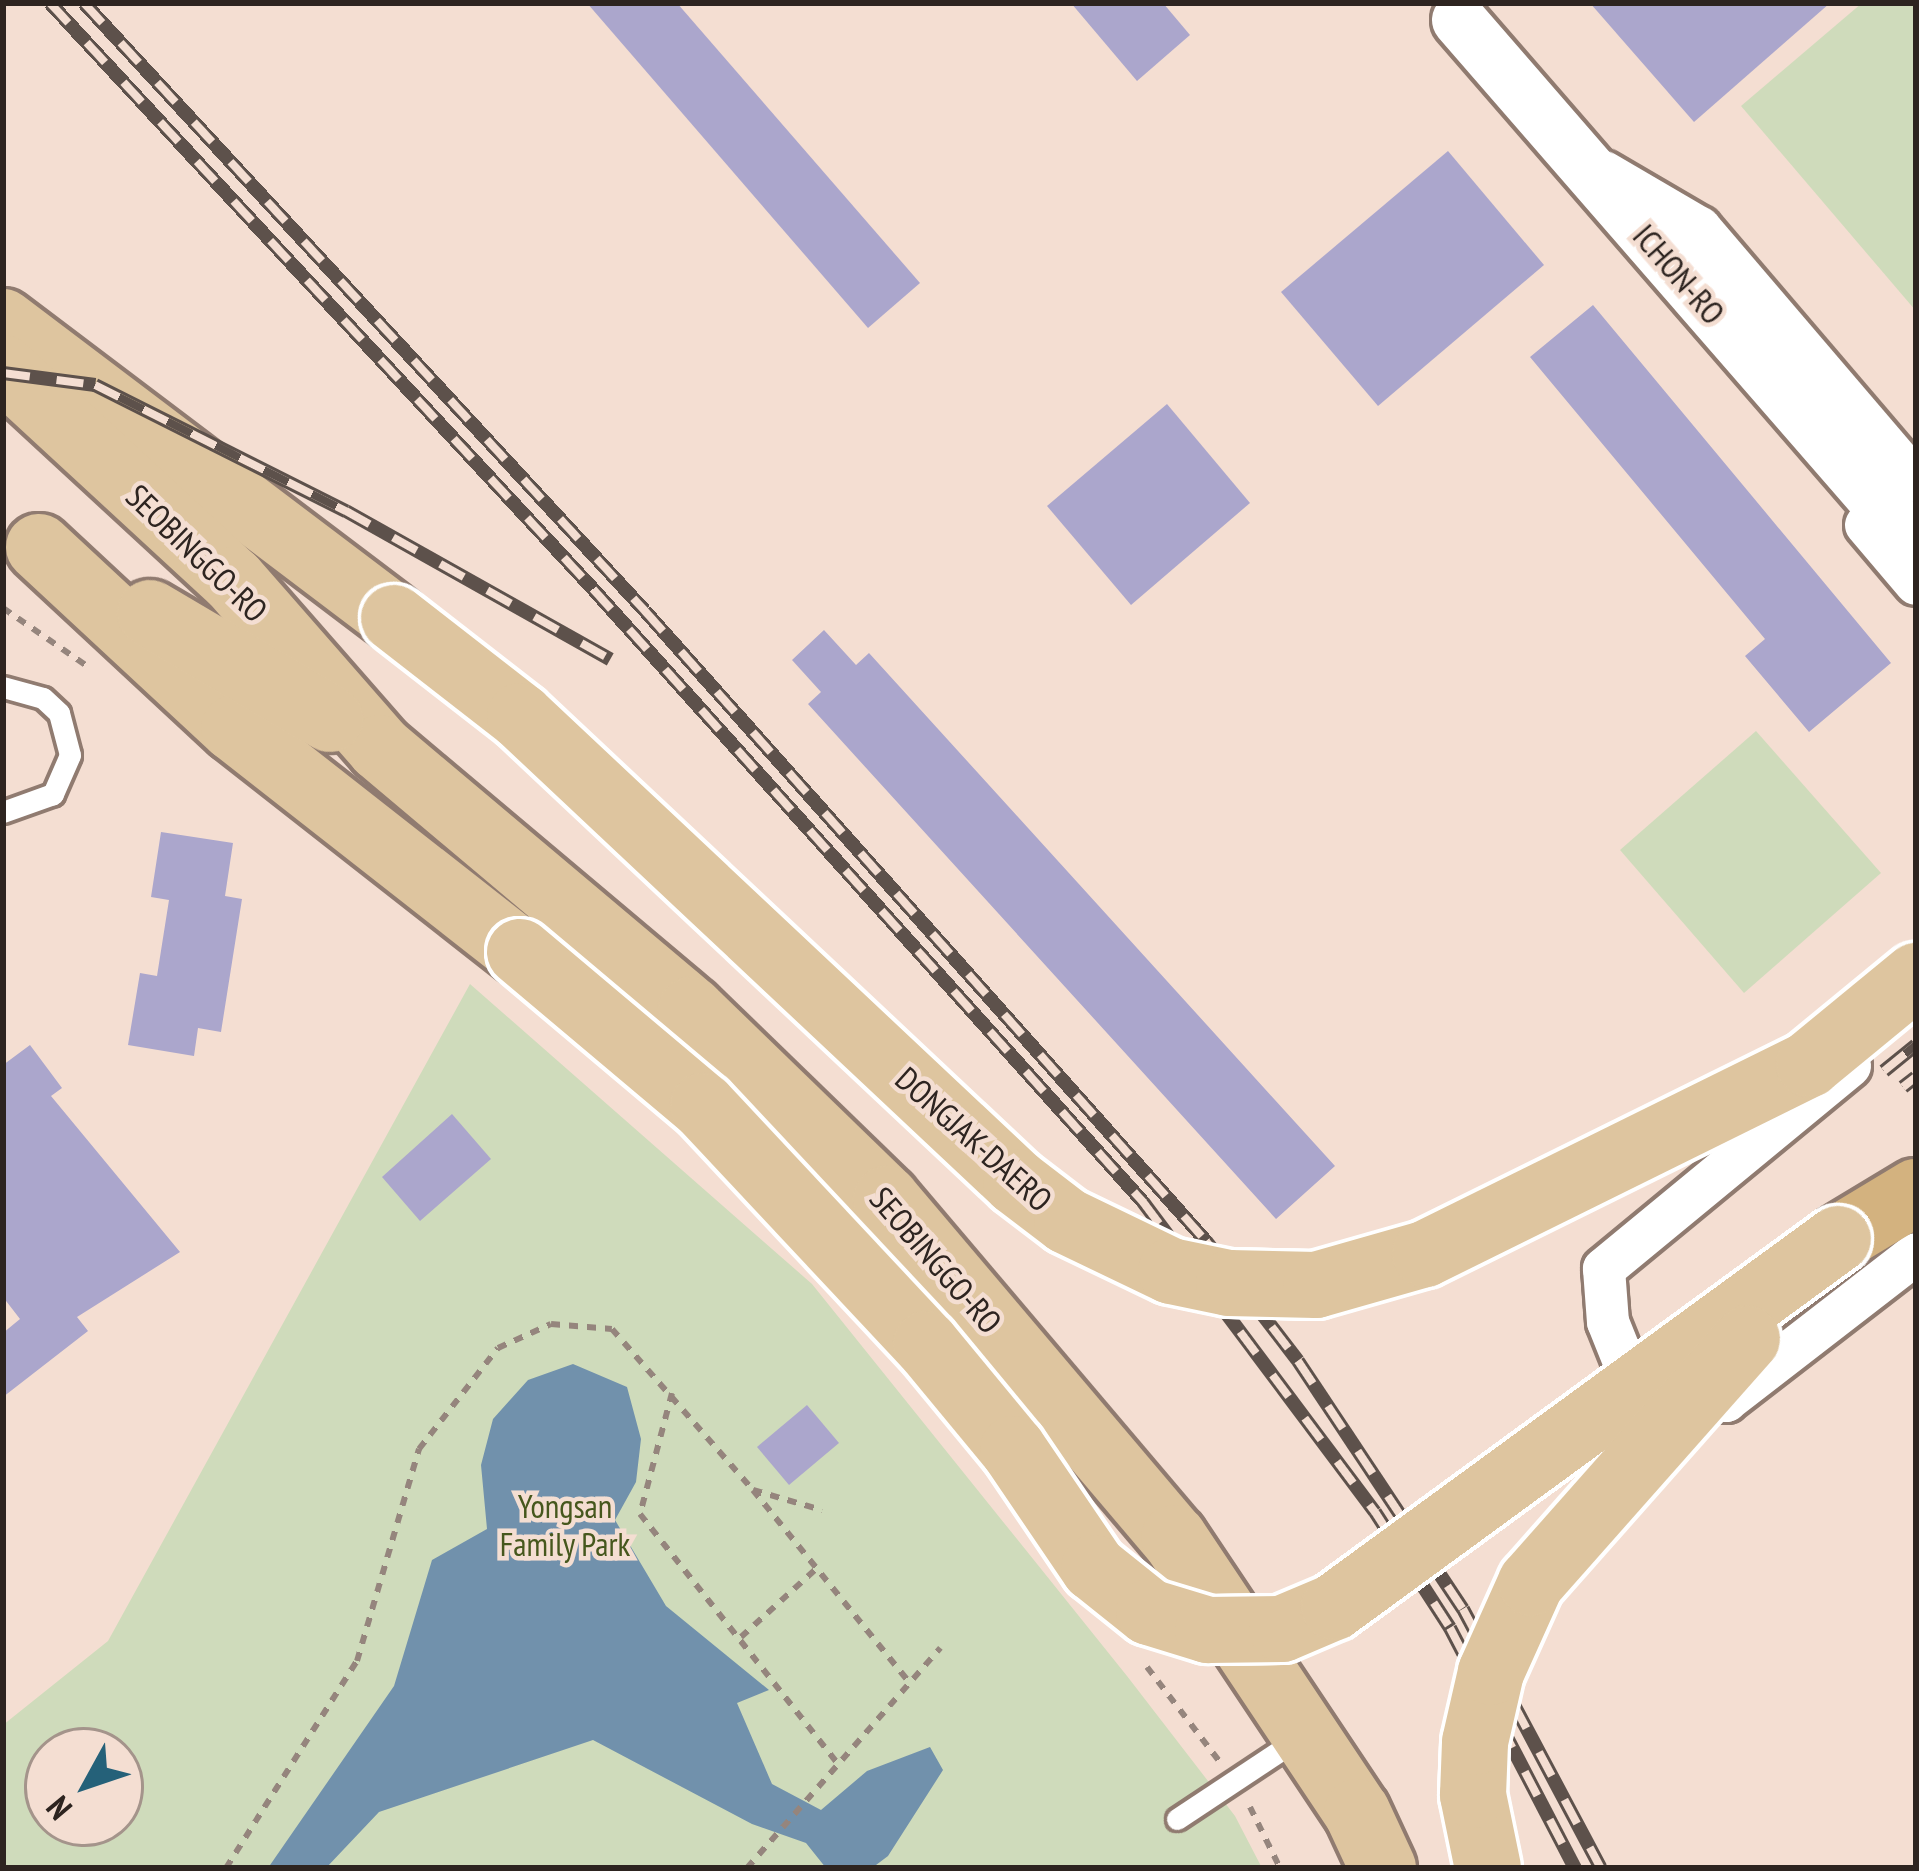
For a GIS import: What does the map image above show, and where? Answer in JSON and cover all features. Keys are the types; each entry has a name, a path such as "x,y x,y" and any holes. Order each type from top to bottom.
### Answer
{"highway":[{"path":"1838,1239 1916,1192"}],"main road":[{"name":"DONGJAK-DAERO","path":"3,322 520,716 1016,1182 1067,1221 1171,1271 1229,1283 1316,1285 1425,1254 1809,1064 1916,976"},
{"name":"SEOBINGGO-RO","path":"3,368 232,580 380,748 691,1010 886,1199 1174,1538 1357,1812 1383,1868"},
{"name":"SEOBINGGO-RO","path":"21,534 380,748"},
{"path":"21,534 234,728 520,952 703,1106 910,1327 1013,1449 1094,1568 1149,1612 1208,1630 1282,1629 1334,1607 1838,1239 1916,1172"},
{"path":"1488,1868 1473,1795 1475,1742 1491,1672 1532,1583 1838,1239"}],"street":[{"name":"ICHON-RO","path":"1468,12 1576,157 1916,546"},
{"path":"1576,157 1700,228 1916,481"},
{"path":"1576,157 1623,238 1916,584"},
{"path":"1916,1012 1604,1269 1608,1322 1626,1366 1672,1392 1726,1401 1916,1254"}],"lane":[{"path":"3,687 43,698 58,713 70,754 53,794 35,806 3,812"},
{"path":"1177,1819 1304,1735"}],"path":[{"path":"226,1868 357,1661 418,1449 498,1348 551,1324 612,1328 672,1392 910,1683"},
{"path":"672,1392 640,1514 693,1589 741,1637 839,1765"},
{"path":"753,1490 822,1510"},
{"path":"741,1637 815,1570"},
{"path":"748,1868 940,1648"},
{"path":"1233,1780 1280,1868"}],"green space":[{"path":"1862,3 1916,3 1916,311 1741,106"},
{"path":"1756,731 1881,873 1744,993 1620,850"},
{"name":"Yongsan Family Park","path":"470,984 812,1284 1235,1816 1262,1868 3,1868 3,1725 108,1641"}],"water":[{"path":"573,1364 627,1387 641,1439 636,1482 615,1520 666,1606 769,1690 737,1703 772,1784 821,1810 867,1771 930,1747 943,1770 888,1856 872,1868 826,1868 806,1843 752,1824 593,1740 379,1812 326,1868 268,1868 394,1686 432,1560 487,1529 481,1465 493,1419 528,1380"}],"building":[{"path":"587,3 677,3 920,283 868,328"},
{"path":"1071,3 1163,3 1190,35 1137,81"},
{"path":"1590,3 1830,3 1694,122"},
{"path":"1448,151 1544,265 1378,406 1281,292"},
{"path":"1593,305 1891,663 1809,732 1745,656 1765,639 1530,357"},
{"path":"1167,404 1250,503 1131,605 1047,506"},
{"path":"824,630 856,665 869,653 1335,1166 1276,1219 808,704 821,692 792,660"},
{"path":"161,832 233,843 225,896 242,899 221,1032 198,1028 194,1056 128,1045 140,973 157,976 169,900 151,897"},
{"path":"30,1045 62,1088 51,1096 180,1252 77,1317 88,1331 3,1397 3,1333 20,1319 3,1297 3,1065"},
{"path":"452,1114 491,1159 420,1221 382,1177"},
{"path":"807,1405 839,1443 789,1485 757,1447"}],"railway":[{"path":"50,3 593,589 1143,1202 1375,1512 1450,1628 1575,1868"},
{"path":"84,3 645,611 1206,1241 1298,1361 1463,1609 1601,1868"},
{"path":"3,373 95,385 346,511 610,659"},
{"path":"1884,1071 1916,1045"},
{"path":"1903,1087 1916,1077"}]}
